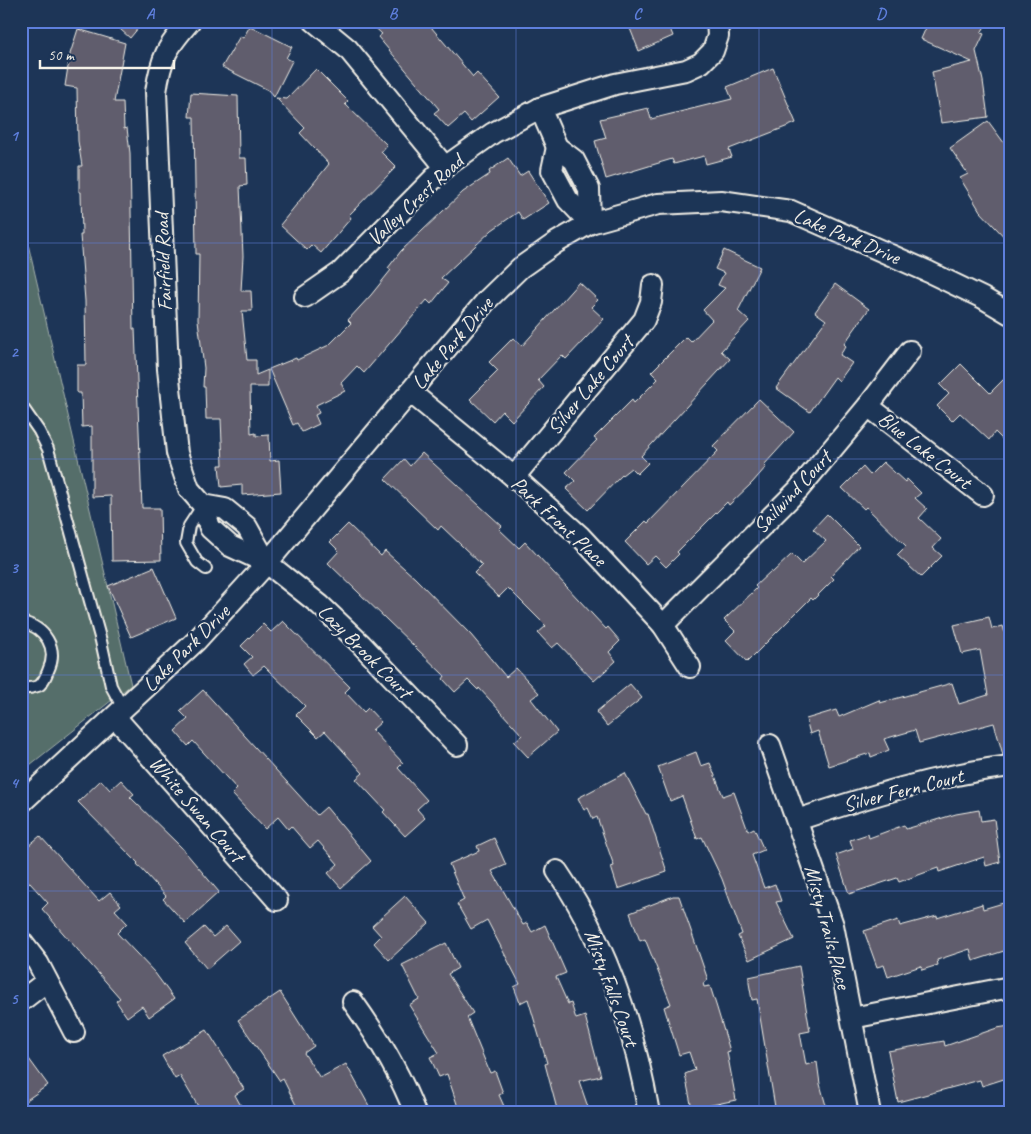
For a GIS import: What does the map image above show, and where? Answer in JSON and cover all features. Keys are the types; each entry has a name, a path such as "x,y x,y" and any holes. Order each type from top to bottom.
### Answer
{"street":[{"name":"Fairfield Road","path":"190,21 167,48 160,68 156,92 168,369 176,453 189,489 203,505"},
{"path":"314,21 348,49 445,167"},
{"name":"Valley Crest Road","path":"305,297 341,272 445,167 493,133 540,108 615,84 686,70 701,63 713,51 718,28"},
{"path":"540,108 557,147 552,170 570,178 568,200 590,223"},
{"name":"Lake Park Drive","path":"21,803 120,714 196,641 266,563 492,294 520,268 556,242 590,223 658,204 720,201 791,212 937,276 983,298 1010,314"},
{"name":"Silver Lake Court","path":"514,477 644,320 651,302 653,286"},
{"name":"Sailwind Court","path":"663,625 798,490 868,406 910,351"},
{"name":"Park Front Place","path":"410,392 514,477 580,536 663,625 690,667"},
{"name":"Blue Lake Court","path":"868,406 983,495"},
{"path":"203,505 226,509 226,526 247,527 266,563"},
{"name":"Lazy Brook Court","path":"266,563 320,604 361,644 457,745"},
{"name":"White Swan Court","path":"120,714 278,900"},
{"name":"Misty Trails Place","path":"770,745 832,925 870,1113"},
{"name":"Silver Fern Court","path":"797,820 872,795 939,778 1010,766"},
{"name":"Misty Falls Court","path":"557,871 580,904 626,1014 642,1072 649,1113"},
{"path":"21,941 38,963 74,1032"},
{"path":"21,1001 47,981"},
{"path":"852,1018 1010,987"},
{"path":"353,1002 375,1033 406,1089 415,1113"}],"lane":[{"path":"21,405 39,431 48,449 120,714"},
{"path":"203,505 189,526 186,543 198,562 206,569"},
{"path":"21,622 30,624 47,638 52,646 53,657 46,678 39,685 21,689"}],"green space":[{"path":"21,214 131,685 21,772"}],"building":[{"path":"111,21 144,21 130,38"},
{"path":"368,21 426,21 473,77 477,73 499,97 471,122 464,114 448,128 434,113 439,109 378,37 382,34"},
{"path":"627,21 667,21 673,36 639,51"},
{"path":"929,21 988,21 981,33 984,34 976,51 983,81 988,117 941,123 932,72 972,62 921,39"},
{"path":"250,26 292,47 286,58 292,61 274,97 268,90 222,67 240,36 243,38"},
{"path":"78,29 125,43 114,102 123,102 124,129 127,128 130,153 133,329 135,329 142,508 160,508 161,560 112,561 111,496 92,497 92,426 82,427 81,393 77,393 77,365 86,365 85,301 80,235 82,235 81,192 79,192 79,166 82,166 78,141 77,88 65,86 70,54"},
{"path":"773,68 796,123 729,149 732,157 706,164 704,156 674,164 672,159 606,179 595,141 606,138 600,119 648,108 651,119 732,99 727,87"},
{"path":"316,69 348,101 345,104 387,145 381,152 396,167 349,215 351,218 321,253 312,245 307,250 280,225 329,164 300,133 305,128 276,98 287,99"},
{"path":"191,93 238,96 239,158 246,158 247,185 240,186 243,256 241,291 251,291 252,311 242,311 247,360 256,360 256,375 268,370 268,387 250,387 251,434 256,433 256,436 269,435 270,461 279,460 281,492 242,495 242,485 221,487 219,465 223,465 221,419 206,419 205,387 203,387 204,368 198,320 199,254 196,254 194,117 189,117"},
{"path":"988,121 1010,151 1010,243 980,211 960,178 968,174 950,148"},
{"path":"508,158 520,176 528,171 549,203 523,220 518,212 492,230 441,278 448,283 431,304 427,300 364,373 357,366 341,383 345,391 316,405 319,413 315,415 319,424 302,432 297,423 293,425 269,369 296,358 297,360 329,345 351,323 348,320 391,270 388,268 401,251 463,192 490,174 489,171"},
{"path":"724,250 760,267 738,311 749,321 721,351 730,359 641,456 648,463 637,474 631,468 622,475 588,510 566,489 575,481 566,472 597,440 594,438 632,400 634,403 658,379 651,372 686,337 691,342 712,320 703,310 725,288 718,285 724,273 715,269"},
{"path":"579,282 598,300 591,307 604,319 566,359 562,355 538,380 544,387 512,421 502,411 493,421 470,399 498,371 489,362 513,338 522,346"},
{"path":"835,284 869,309 844,344 846,346 840,355 852,363 839,381 835,377 810,412 776,388 826,320 815,312"},
{"path":"961,364 990,393 1010,373 1010,447 995,432 989,440 960,413 952,421 937,406 949,394 940,385"},
{"path":"759,399 794,432 764,465 766,467 752,483 729,505 727,502 677,552 679,554 666,567 655,556 646,564 625,542 646,521 648,523 718,451 713,446"},
{"path":"422,453 502,526 499,529 519,548 525,542 606,629 608,627 620,641 609,652 616,661 594,681 558,643 552,648 538,633 546,626 508,588 499,597 474,573 482,565 441,526 438,530 385,479 404,459 410,466"},
{"path":"883,462 905,482 907,479 921,493 915,498 927,509 919,518 941,539 933,548 942,556 921,577 897,555 906,546 866,507 864,509 842,488 863,467 870,475"},
{"path":"827,514 859,546 831,576 834,579 813,600 811,598 747,662 726,640 735,631 724,620 757,588 755,586 792,554 802,564 826,541 813,529"},
{"path":"348,524 381,556 385,551 415,578 471,635 506,677 516,668 539,693 531,699 557,732 528,757 514,742 522,735 479,688 478,690 468,680 455,692 443,679 445,676 328,563 339,551 330,542"},
{"path":"154,567 176,618 131,637 108,586"},
{"path":"989,617 992,629 1003,626 1010,651 1010,754 1003,755 994,723 919,743 915,730 884,739 889,750 871,757 870,753 829,766 818,731 810,734 806,719 836,710 839,717 879,700 880,703 952,683 959,704 988,695 980,650 962,654 954,625"},
{"path":"283,621 350,687 345,692 364,712 368,708 381,722 372,730 403,763 398,768 427,800 417,809 425,818 405,836 383,812 385,810 356,779 363,773 325,731 318,737 296,715 305,706 264,666 253,675 244,664 252,657 241,646 263,624 271,632"},
{"path":"630,684 642,698 607,726 596,712"},
{"path":"203,690 317,815 326,807 371,861 341,888 328,873 338,864 318,841 310,848 291,826 288,829 278,817 265,829 232,794 237,789 193,741 188,746 175,731 188,719 180,711"},
{"path":"696,752 701,766 710,763 723,796 734,792 748,831 754,828 764,850 752,855 764,888 775,884 781,901 776,902 794,939 749,960 738,936 742,934 722,879 702,837 697,839 682,796 670,801 658,767"},
{"path":"625,773 646,814 648,814 667,872 618,889 611,867 614,866 597,817 593,819 588,808 584,810 578,798"},
{"path":"101,780 110,790 121,780 134,794 130,797 181,847 219,892 185,923 163,899 166,896 138,863 78,802"},
{"path":"979,810 981,821 994,819 1000,862 986,866 984,857 939,872 938,868 899,882 897,878 849,894 836,855 853,849 850,840 868,834 869,838 904,825 906,829 956,814"},
{"path":"40,836 99,901 110,892 121,905 115,910 127,923 117,933 155,973 174,999 149,1017 142,1006 127,1017 116,1001 120,998 42,909 48,903 21,873 21,852"},
{"path":"494,838 506,865 492,871 523,925 527,923 532,932 545,925 566,973 556,977 568,1004 571,1003 576,1019 585,1016 601,1076 579,1081 590,1113 558,1113 545,1064 547,1063 528,999 520,1003 514,987 520,984 487,920 471,929 457,904 464,900 449,864 479,851 477,846"},
{"path":"405,896 429,923 389,960 374,943 381,936 372,926"},
{"path":"673,896 679,896 708,980 703,983 704,987 710,986 717,1008 730,1051 727,1052 736,1100 692,1109 685,1074 695,1070 689,1052 679,1055 664,1007 671,1004 645,939 640,941 630,913"},
{"path":"1010,901 1010,949 973,961 970,949 937,960 938,965 922,970 921,966 888,977 884,965 877,967 864,931 898,920 900,926 937,916 937,918 982,904 983,909"},
{"path":"226,926 239,941 207,969 185,943 204,927 213,937"},
{"path":"446,943 458,968 448,974 473,1013 467,1017 490,1073 495,1071 503,1093 499,1095 507,1113 460,1113 447,1074 439,1077 430,1057 439,1053 409,1005 419,999 402,965"},
{"path":"799,966 810,1031 800,1033 806,1065 817,1062 820,1084 828,1113 776,1113 757,999 752,1000 749,977"},
{"path":"280,992 314,1046 304,1053 320,1078 346,1064 373,1113 300,1113 283,1079 280,1081 238,1020"},
{"path":"1010,1026 1010,1077 982,1086 980,1080 898,1102 888,1051 944,1041 945,1046 997,1028"},
{"path":"207,1030 244,1089 235,1095 245,1113 202,1113 180,1076 175,1079 162,1056"},
{"path":"21,1048 48,1085 21,1104"}]}
